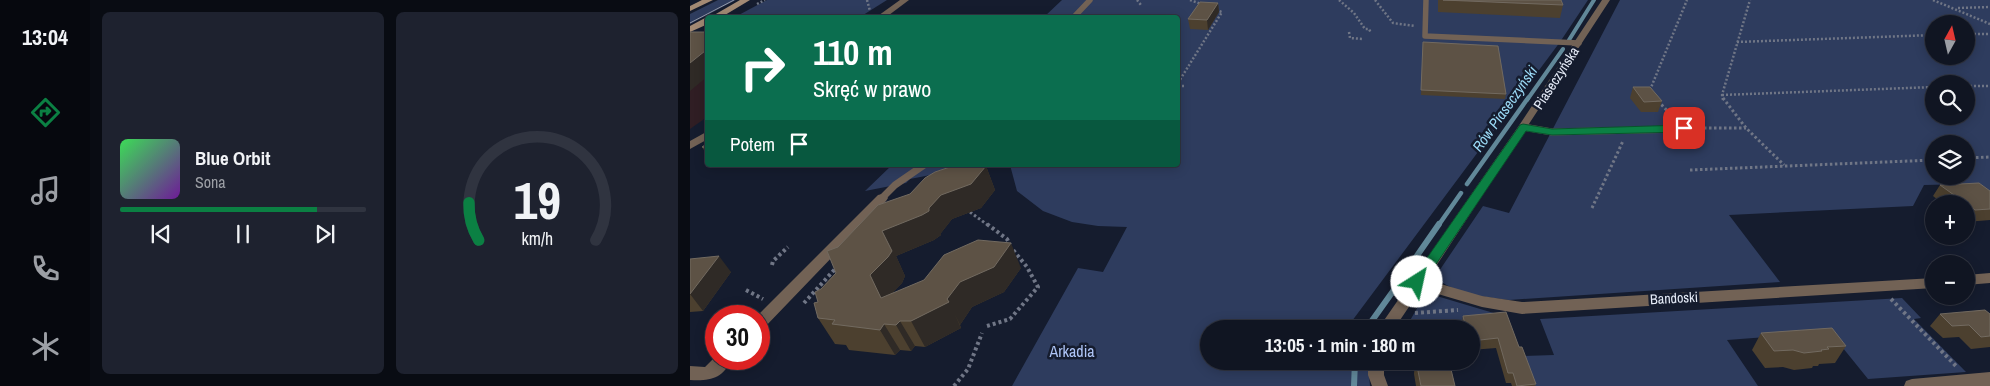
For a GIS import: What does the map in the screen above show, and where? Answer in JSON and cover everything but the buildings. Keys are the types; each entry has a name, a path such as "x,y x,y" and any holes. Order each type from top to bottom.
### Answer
{"main road":[{"path":"690,9 708,0"},
{"path":"718,15 746,0"},
{"path":"690,29 705,22"}],"street":[{"path":"883,15 905,0"},
{"name":"Piaseczyńska","path":"1392,320 1523,128 1606,0"},
{"path":"690,146 705,136"},
{"path":"770,313 882,198"},
{"path":"1975,279 1990,278"},
{"name":"Bandoski","path":"1417,282 1479,302 1500,307 1522,308 1925,283"},
{"path":"690,373 709,374 713,370"},
{"path":"1376,370 1380,386"},
{"path":"1912,386 1990,379"}],"lane":[{"path":"1076,15 1090,0"},
{"path":"1426,0 1425,36 1579,43"},
{"path":"1523,128 1552,132 1684,128"},
{"path":"882,198 895,185 921,167"}],"path":[{"path":"867,0 871,12"},
{"path":"1137,0 1141,5"},
{"path":"1190,0 1206,6"},
{"path":"1339,0 1354,13 1365,29 1369,30 1371,34"},
{"path":"1375,0 1391,23 1425,27"},
{"path":"1648,94 1687,0"},
{"path":"1750,0 1722,95 1723,100 1746,128 1785,166"},
{"path":"1933,0 1990,24"},
{"path":"1955,8 1990,7"},
{"path":"1180,81 1222,12 1214,9"},
{"path":"1349,32 1350,38 1364,38"},
{"path":"1975,34 1990,34"},
{"path":"1737,42 1925,36"},
{"path":"1180,85 1185,86"},
{"path":"1975,86 1990,86"},
{"path":"1722,95 1925,87"},
{"path":"1653,97 1684,128 1746,128"},
{"path":"1592,208 1628,129"},
{"path":"1975,158 1990,157"},
{"path":"1690,170 1925,160"},
{"path":"970,212 1007,239 1016,255 1027,267 1038,287 1010,319 987,326"},
{"path":"772,265 773,261 788,247"},
{"path":"804,303 837,267"},
{"path":"1879,286 1970,381"},
{"path":"1409,313 1466,309"},
{"path":"954,386 963,378 972,365 982,333"}],"shaded area":[{"path":"705,76 705,118 690,129 690,77"}],"green space":[{"path":"718,0 736,0 690,24 690,14"},
{"path":"767,0 887,0 863,15 739,15"},
{"name":"Arkadia","path":"1062,0 1588,0 1560,42 1353,320 1200,320 1200,370 1369,370 1370,386 1012,386 1078,268 1103,272 1127,227 1098,226 1072,222 1043,211 1017,191 1011,167 1180,167 1180,15 1046,15"},
{"path":"1620,0 1990,0 1990,200 1970,185 1975,185 1975,135 1925,135 1925,185 1913,206 1729,215 1780,282 1509,300 1460,291 1435,277 1483,206 1509,213"},
{"path":"890,167 971,167 910,179 906,183 865,191"},
{"path":"1428,296 1440,297 1507,317 1465,320 1410,320 1423,298"},
{"path":"1902,298 1921,318 1914,319 1966,372 1868,379 1830,332 1727,340 1758,386 1534,386 1523,356 1554,355 1540,319"}],"waterway":[{"name":"Rów Piaseczyński","path":"1569,40 1594,0"},
{"name":"Rów Piaseczyński","path":"1527,100 1563,49"},
{"name":"Rów Piaseczyński","path":"1467,184 1528,98"},
{"name":"Rów Piaseczyński","path":"1438,226 1461,193"},
{"name":"Rów Piaseczyński","path":"1405,273 1439,224"},
{"name":"Rów Piaseczyński","path":"1372,320 1396,287"},
{"name":"Rów Piaseczyński","path":"1354,386 1355,370"}],"tram line":[{"path":"705,15 734,0"},
{"path":"690,23 705,15"}],"route":[{"path":"1417,282 1523,128 1552,132 1684,128"}]}
